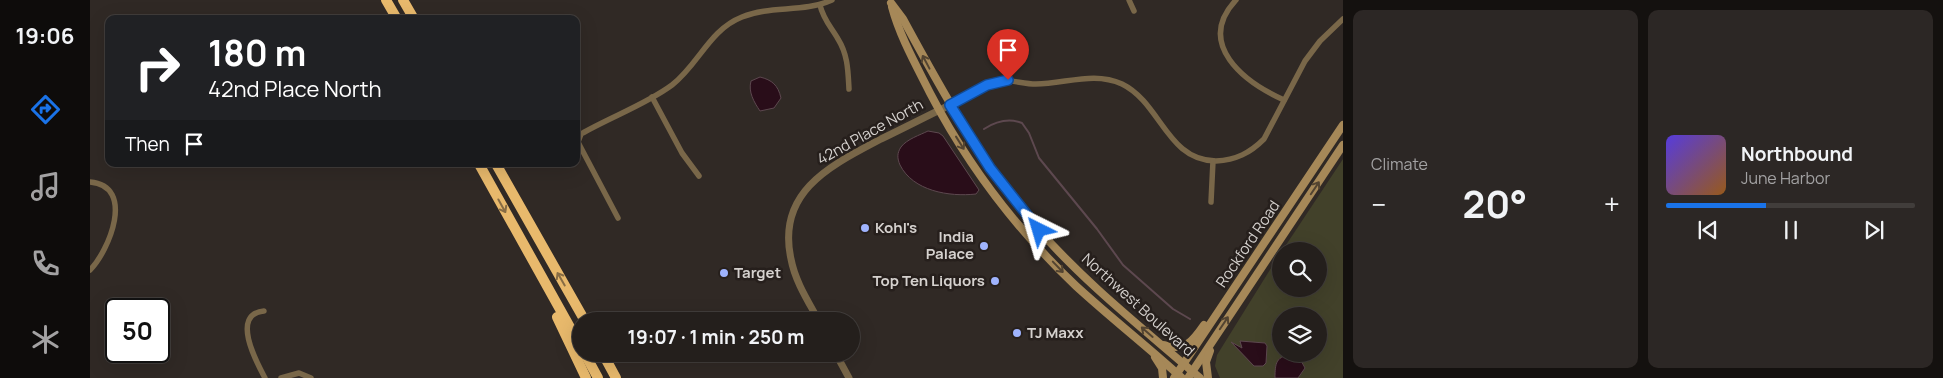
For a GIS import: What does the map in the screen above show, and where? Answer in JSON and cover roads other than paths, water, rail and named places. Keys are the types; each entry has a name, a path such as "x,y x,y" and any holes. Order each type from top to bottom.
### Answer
{"highway":[{"path":"386,0 395,15"},
{"path":"403,0 412,15"},
{"path":"480,167 572,331"},
{"path":"498,167 580,312"},
{"path":"547,285 549,300 586,378"},
{"path":"589,362 598,378"},
{"path":"607,362 616,378"}],"main road":[{"name":"Northwest Boulevard","path":"890,2 903,18 950,105 990,168 1039,230 1094,286 1184,364 1190,375 1200,378"},
{"name":"Northwest Boulevard","path":"890,2 896,23 939,110 981,176 1021,227 1076,285 1178,376"},
{"name":"Rockford Road","path":"1178,376 1184,364 1343,125"},
{"name":"Rockford Road","path":"1190,375 1343,145"},
{"path":"1160,344 1174,348 1186,346 1211,314 1220,310"},
{"path":"1208,378 1206,362 1212,341"},
{"path":"1150,350 1160,363 1163,378"}],"street":[{"path":"580,138 582,134 652,97 681,77 708,42 729,23 756,12 820,5 832,0"},
{"path":"1129,0 1134,11"},
{"path":"1236,0 1226,10 1221,25 1220,44 1224,53 1238,69 1284,100"},
{"path":"820,5 826,22 838,39 844,53 849,89"},
{"name":"42nd Place North","path":"814,312 799,283 791,259 789,234 794,210 806,188 824,170 939,110 997,82 1008,80 1036,84 1085,78 1108,80 1130,89 1140,96 1178,146 1197,158 1213,161 1234,158 1255,148 1270,129 1312,51 1343,19"},
{"path":"652,97 682,153 699,176"},
{"path":"580,146 618,218"},
{"path":"1211,202 1213,161"},
{"path":"90,182 97,182 111,195 116,204 117,213 100,256 90,270"},
{"path":"264,311 257,311 251,317 247,335 251,352 264,378"},
{"path":"840,362 849,378"},
{"path":"280,378 292,374 308,377"}],"waterway":[{"path":"984,129 1002,122 1022,123 1029,133 1039,158 1097,229 1123,265 1173,309 1190,319"}],"place":[{"name":"Kohl's","path":"865,228"},
{"name":"India Palace","path":"984,246"},
{"name":"Target","path":"724,273"},
{"name":"Top Ten Liquors","path":"995,281"},
{"name":"TJ Maxx","path":"1017,333"}]}
